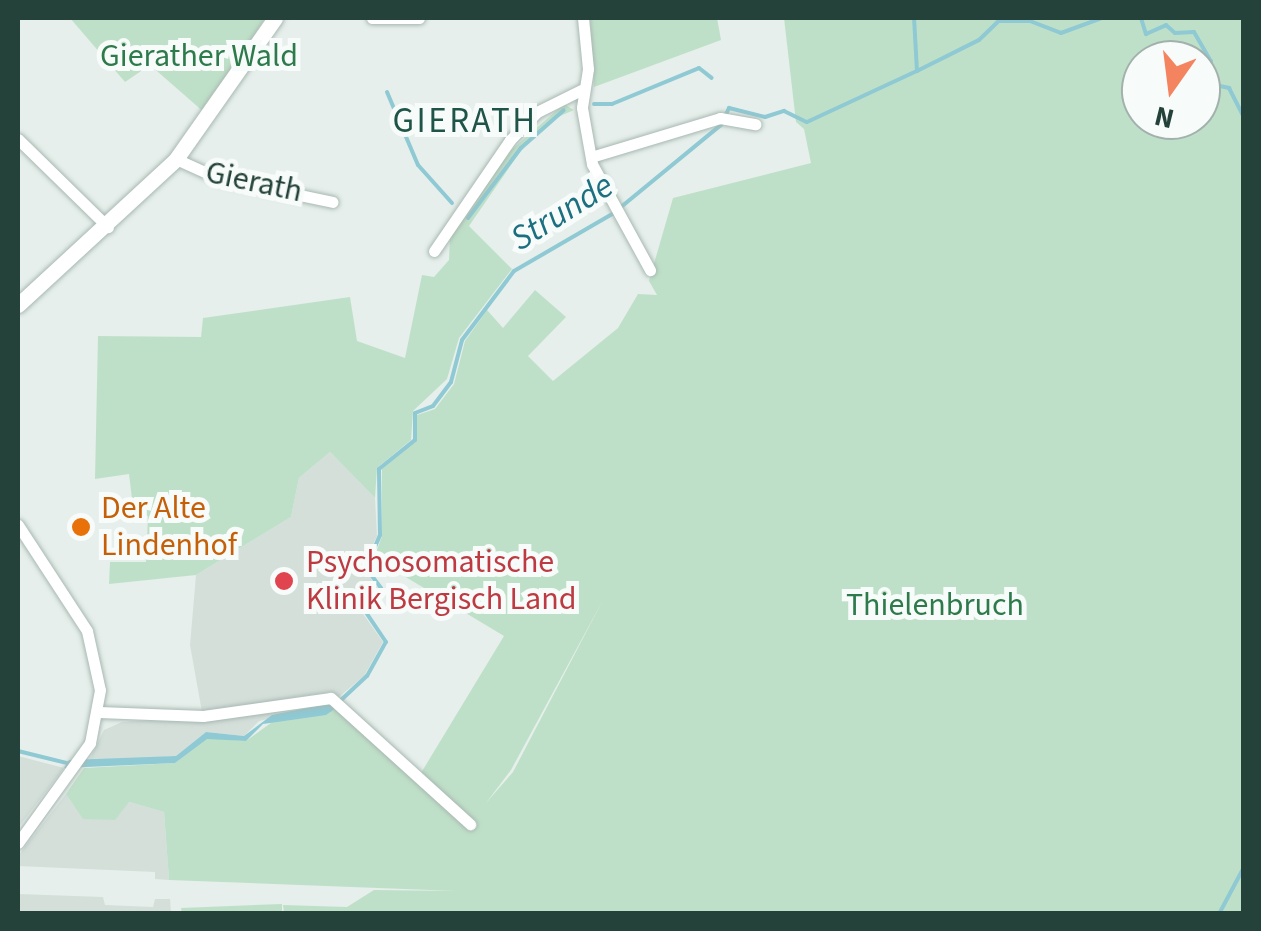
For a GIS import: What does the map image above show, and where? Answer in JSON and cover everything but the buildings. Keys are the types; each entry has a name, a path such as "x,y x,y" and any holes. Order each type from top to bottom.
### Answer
{"street":[{"path":"18,305 108,227 176,159 275,18"},
{"path":"372,18 419,18"},
{"path":"583,18 588,69 581,90 591,157 650,270"},
{"path":"434,251 510,140 537,112 581,90"},
{"path":"591,157 724,118 755,124"},
{"path":"18,139 108,227"},
{"name":"Gierath","path":"176,159 218,178 332,202"},
{"path":"18,525 87,631 100,677 98,712 78,763 18,843"},
{"path":"98,712 203,716 338,702 470,824"}],"shaded area":[{"name":"Psychosomatische Klinik Bergisch Land","path":"330,452 375,498 377,536 363,568 378,588 376,602 361,611 383,642 364,676 339,697 330,692 202,712 190,645 196,575 291,517 299,478"},
{"path":"313,709 259,721 244,736 206,732 176,756 89,761 104,730 122,722"},
{"path":"18,756 64,768 18,828"},
{"path":"66,794 84,819 129,802 164,812 169,880 155,879 155,872 18,866 18,856"},
{"path":"18,894 103,897 105,905 153,907 155,899 170,899 171,913 18,913"}],"green space":[{"name":"Gierather Wald","path":"70,18 265,18 205,113 150,65 125,82"},
{"path":"590,18 717,18 721,40 594,87"},
{"name":"Thielenbruch","path":"784,18 1243,18 1243,913 284,913 283,905 347,907 374,890 456,891 169,880 164,812 129,802 115,820 83,819 66,794 84,768 175,763 207,738 246,741 275,720 336,708 466,828 472,821 421,773 504,636 374,558 382,536 382,469 417,440 417,415 435,409 454,384 465,341 487,310 503,328 535,290 566,317 528,356 553,381 618,328 638,294 657,295 649,281 673,198 811,163 804,129 796,122","holes":["603,600 513,772 486,803 511,770"]},
{"path":"564,104 574,110 551,120 522,149 469,226 512,269 459,338 447,379 413,411 411,440 377,468 375,498 330,452 299,478 291,517 196,575 109,584 110,562 146,562 148,516 134,515 129,474 95,479 98,336 201,337 203,318 350,297 357,341 405,358 422,275 434,277 449,260 450,236 509,152"},
{"path":"282,904 282,913 182,913 181,908"}],"water":[{"path":"331,703 336,708 326,715 263,724 246,741 207,739 175,763 64,768 69,760 176,756 206,732 244,736 272,715"}],"waterway":[{"name":"Strunde","path":"621,207 721,125 729,108 765,117 784,111 807,122 917,71 914,18"},
{"path":"917,71 979,40 999,21 1030,21 1061,33 1102,18"},
{"path":"1141,18 1146,34 1166,25 1175,33 1194,32 1199,40"},
{"path":"594,104 612,104 699,68 712,78"},
{"path":"1221,86 1229,88 1244,118"},
{"path":"387,92 418,165 452,203"},
{"path":"468,218 521,148 564,110"},
{"name":"Strunde","path":"340,701 367,676 386,642 365,611 379,602 381,588 366,568 380,535 379,469 415,440 415,413 433,406 451,382 462,340 514,271 614,213"},
{"name":"Strunde","path":"18,751 71,764"},
{"path":"1219,914 1244,867"}],"place":[{"name":"Der Alte Lindenhof","path":"81,527"},
{"name":"Psychosomatische Klinik Bergisch Land","path":"284,581"}],"district":[{"name":"GIERATH","path":"465,121"}]}
